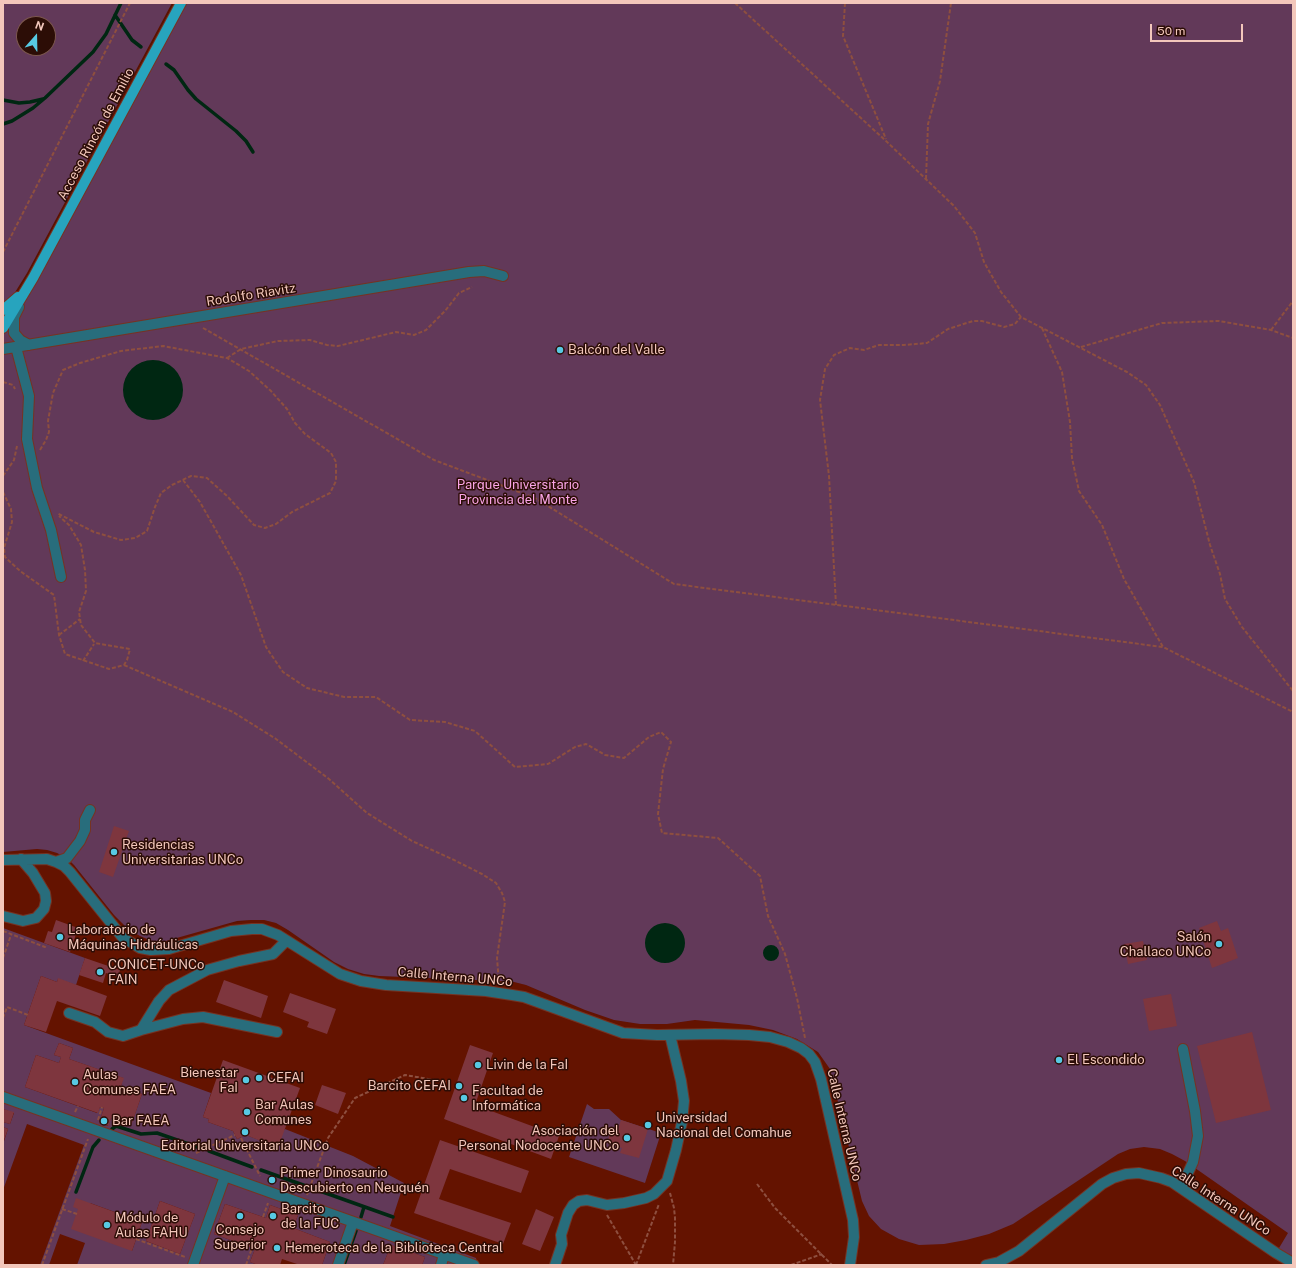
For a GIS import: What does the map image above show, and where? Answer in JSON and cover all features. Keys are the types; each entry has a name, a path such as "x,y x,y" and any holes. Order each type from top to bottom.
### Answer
{"main road":[{"name":"Acceso Rincón de Emilio","path":"3,328 33,278 182,3"},
{"name":"Acceso Rincón de Emilio","path":"3,310 15,300 33,278"}],"street":[{"name":"Rodolfo Riavitz","path":"3,349 469,272 484,271 503,276"},
{"path":"29,345 14,333 14,317 33,278"},
{"path":"16,347 29,396 27,439 37,488 51,530 61,577"},
{"path":"56,862 67,858 80,841 84,830 85,820 90,810"},
{"path":"3,916 23,921 36,918 44,909 46,901 45,893 33,873 21,859"},
{"name":"Calle Interna UNCo","path":"3,860 42,859 56,862 70,872 123,938 140,948 151,950 169,949 219,934 252,928 262,929 286,941 340,974 360,981 386,985 500,992 524,997 623,1033 638,1035 732,1034 770,1037 788,1042 801,1048 809,1054 815,1062 821,1079 851,1210 854,1237 850,1265"},
{"path":"141,1030 159,1001 170,990 207,970 238,961 273,954 286,941"},
{"path":"69,1013 95,1022 108,1032 123,1036 183,1019 203,1018 277,1032"},
{"path":"555,1265 562,1244 561,1235 564,1225 568,1213 573,1205 579,1201 587,1200 597,1204 616,1205 646,1198 654,1194 667,1181 682,1122 684,1101 670,1035"},
{"path":"1181,1188 1193,1162 1198,1136 1195,1111 1183,1049"},
{"path":"3,1097 474,1265"},
{"name":"Calle Interna UNCo","path":"986,1265 999,1262 1019,1251 1091,1192 1113,1178 1126,1174 1139,1173 1161,1178 1181,1188 1293,1263"},
{"path":"194,1263 225,1176"},
{"path":"338,1265 353,1222"},
{"path":"441,1265 444,1254"}],"path":[{"path":"3,252 130,3"},
{"path":"735,3 886,141 954,206 975,233 984,262 1001,292 1021,317 1127,372 1146,385 1160,405 1194,482 1210,545 1220,574 1225,599 1242,627 1293,691"},
{"path":"845,3 843,36 886,141"},
{"path":"926,180 928,124 940,81 951,3"},
{"path":"227,358 240,349 278,341 310,340 327,345 338,346 396,332 414,334 426,330 445,311 459,293 472,287"},
{"path":"1271,330 1293,301"},
{"path":"836,605 829,476 820,400 825,369 834,355 850,348 864,350 879,345 927,343 948,329 973,321 982,321 1004,327 1015,324 1021,317"},
{"path":"187,318 434,460 535,498 674,584 1163,647 1293,712"},
{"path":"1079,347 1162,323 1219,321 1271,330 1293,338"},
{"path":"1041,327 1062,372 1070,422 1072,458 1079,491 1102,525 1124,579 1163,647"},
{"path":"39,452 49,432 48,421 53,393 63,370 80,363 121,351 163,346 227,358 249,371 271,391 287,409 295,423 305,434 331,453 336,462 336,481 330,493 292,512 276,524 265,528 254,525 227,496 207,478 192,476 172,485 161,493 147,531 135,538 121,540 94,532 53,511 69,525 81,545 85,570 86,591 79,612 82,625 95,643 130,649 124,665"},
{"path":"3,382 13,385 16,392"},
{"path":"3,476 14,460 18,440"},
{"path":"183,480 200,502 241,574 266,647 283,672 307,688 344,697 376,697 410,720 445,722 475,731 515,767 548,764 574,746 586,744 605,755 624,758 649,737 661,732 671,742 663,769 658,814 662,833 718,838 760,876 768,916 787,961 809,1054"},
{"path":"3,492 11,509 12,522 4,548 5,557 20,571 54,595 59,635 65,654 109,669 124,665 233,712 276,739 323,775 367,813 412,841 452,859 496,883 505,902 498,958 500,992"},
{"path":"59,635 80,620"},
{"path":"83,661 95,643"},
{"path":"3,931 45,947 46,944"},
{"path":"3,958 12,934"},
{"path":"3,1018 7,1007 28,1015"},
{"path":"308,1192 328,1138 355,1098 405,1075 446,1082"},
{"path":"42,1265 92,1129"},
{"path":"181,1161 235,1135"},
{"path":"241,1138 270,1192 263,1217"},
{"path":"667,1181 674,1208 675,1242 672,1265"},
{"path":"757,1184 775,1208 832,1265"},
{"path":"597,1204 608,1217 636,1265 661,1198"},
{"path":"62,1209 77,1214"},
{"path":"136,1239 194,1263"},
{"path":"246,1265 252,1248"},
{"path":"791,1265 822,1254"}],"shaded area":[{"path":"147,360 159,360 170,365 178,373 183,384 181,402 170,415 159,420 147,420 136,415 128,407 123,396 123,384 128,373 136,365"},
{"name":"Universidad Nacional del Comahue","path":"37,849 57,853 67,858 114,915 128,929 222,925 251,920 264,920 276,923 288,930 334,962 364,974 514,982 526,985 585,1010 614,1020 641,1024 667,1024 695,1020 797,896 1293,1227 1276,1253 1293,1265 3,1265 3,852"},
{"path":"669,923 676,926 682,932 685,943 684,951 676,960 669,963 661,963 654,960 646,951 645,939 648,932 657,924"},
{"path":"771,945 778,950 779,953 774,960 771,961 764,956 763,953 768,946"}],"green space":[{"path":"3,3 172,3 27,273 14,294 3,304"},
{"name":"Parque Universitario Provincia del Monte","path":"181,3 1293,3 1293,1263 1276,1253 1288,1233 1185,1161 1160,1149 1144,1147 1130,1149 1118,1154 1013,1224 989,1234 944,1244 919,1245 899,1239 881,1229 869,1216 862,1201 830,1069 818,1052 797,1039 773,1030 749,1025 695,1020 667,1024 640,1024 614,1020 585,1010 526,985 514,982 364,974 348,969 334,962 288,930 276,923 264,920 237,921 166,941 152,941 128,929 114,915 67,858 47,850 37,849 3,852 3,328"},
{"path":"3,928 85,958 76,985 58,979 57,982 41,976 24,1025 211,1093 203,1117 209,1119 208,1122 233,1131 237,1139 246,1135 270,1144 285,1129 353,1156 404,1183 390,1226 476,1258 477,1265 422,1265 425,1257 391,1245 383,1265 322,1265 330,1242 293,1228 298,1215 270,1205 266,1218 225,1204 214,1234 255,1249 250,1262 258,1265 77,1265 85,1243 60,1234 49,1265 40,1265 84,1145 27,1124 3,1190 3,1144 8,1129 3,1127 3,1122 10,1124 14,1113 3,1109","holes":["59,1043 73,1048 69,1059 123,1078 121,1086 142,1094 131,1125 111,1118 108,1126 99,1123 104,1108 100,1107 97,1113 25,1087 36,1055 59,1063 61,1057 54,1055","160,1201 195,1214 180,1254 146,1241","90,1203 142,1222 132,1251"]},
{"path":"587,1104 594,1109 609,1109 621,1120 661,1133 645,1183 569,1157"}],"building":[{"name":"Residencias Universitarias UNCo","path":"114,826 129,831 113,877 99,872"},
{"name":"Laboratorio de Máquinas Hidráulicas","path":"56,920 78,928 70,952 44,943 48,931 52,932"},
{"name":"Salón Challaco UNCo","path":"1217,921 1221,931 1228,928 1238,958 1212,968 1199,928"},
{"path":"1143,941 1147,960 1128,964 1124,944"},
{"name":"CONICET-UNCo FAIN","path":"85,958 120,970 118,977 106,973 103,983 79,975"},
{"path":"41,976 57,982 58,978 107,996 100,1016 57,1001 46,1032 24,1025"},
{"path":"224,980 268,996 261,1018 216,1002"},
{"path":"290,993 336,1009 327,1034 307,1027 309,1022 283,1012"},
{"path":"1171,994 1177,1026 1149,1031 1143,999"},
{"path":"1252,1032 1271,1110 1216,1123 1197,1046"},
{"name":"Aulas Comunes FAEA","path":"59,1043 73,1048 69,1059 124,1078 121,1086 142,1094 131,1126 111,1118 109,1126 99,1123 104,1108 100,1107 98,1113 25,1087 36,1055 59,1063 61,1057 54,1055"},
{"name":"Facultad de Informática","path":"470,1045 493,1053 475,1105 559,1136 551,1159 444,1119"},
{"path":"223,1060 300,1088 279,1145 272,1142 271,1145 246,1135 237,1139 233,1131 208,1122 209,1119 203,1117"},
{"path":"322,1085 346,1093 338,1114 315,1105"},
{"path":"3,1109 14,1112 10,1124 3,1122"},
{"name":"Asociación del Personal Nodocente UNCo","path":"621,1120 648,1129 639,1158 620,1153 622,1148 607,1143 611,1130 617,1132"},
{"path":"3,1127 8,1129 3,1143"},
{"path":"440,1140 529,1171 521,1193 450,1169 439,1199 511,1223 503,1244 414,1213"},
{"name":"Módulo de Aulas FAHU","path":"76,1198 142,1222 132,1251 71,1229 78,1209 73,1207"},
{"name":"Módulo de Aulas FAHU","path":"160,1201 195,1214 180,1254 146,1241"},
{"path":"225,1204 266,1218 270,1205 298,1215 293,1228 330,1242 322,1265 300,1265 282,1259 280,1265 258,1265 250,1262 255,1249 214,1234"},
{"path":"536,1209 554,1217 540,1251 522,1244"},
{"path":"391,1245 425,1257 422,1265 383,1265"}],"waterway":[{"path":"3,124 12,121 33,108 93,52 106,34 121,3"},
{"path":"115,15 132,40 141,47"},
{"path":"166,64 174,70 196,99 236,131 246,141 253,152"},
{"path":"3,100 19,103 43,99"},
{"path":"112,1129 116,1126 141,1134 157,1133 200,1148"},
{"path":"76,1192 93,1147 99,1140"},
{"path":"209,1151 252,1167"},
{"path":"261,1170 393,1217"},
{"path":"361,1217 364,1207"},
{"path":"344,1265 356,1231"}],"place":[{"name":"Balcón del Valle","path":"560,350"},
{"name":"Residencias Universitarias UNCo","path":"114,852"},
{"name":"Laboratorio de Máquinas Hidráulicas","path":"60,937"},
{"name":"Salón Challaco UNCo","path":"1219,944"},
{"name":"CONICET-UNCo FAIN","path":"100,972"},
{"name":"El Escondido","path":"1059,1060"},
{"name":"Livin de la FaI","path":"478,1065"},
{"name":"CEFAI","path":"259,1078"},
{"name":"Bienestar FaI","path":"246,1080"},
{"name":"Aulas Comunes FAEA","path":"75,1082"},
{"name":"Barcito CEFAI","path":"459,1086"},
{"name":"Facultad de Informática","path":"464,1098"},
{"name":"Bar Aulas Comunes","path":"247,1112"},
{"name":"Bar FAEA","path":"104,1121"},
{"name":"Universidad Nacional del Comahue","path":"648,1125"},
{"name":"Editorial Universitaria UNCo","path":"245,1132"},
{"name":"Asociación del Personal Nodocente UNCo","path":"627,1138"},
{"name":"Primer Dinosaurio Descubierto en Neuquén","path":"272,1180"},
{"name":"Consejo Superior","path":"240,1216"},
{"name":"Barcito de la FUC","path":"273,1216"},
{"name":"Módulo de Aulas FAHU","path":"107,1225"},
{"name":"Hemeroteca de la Biblioteca Central","path":"277,1248"}]}
